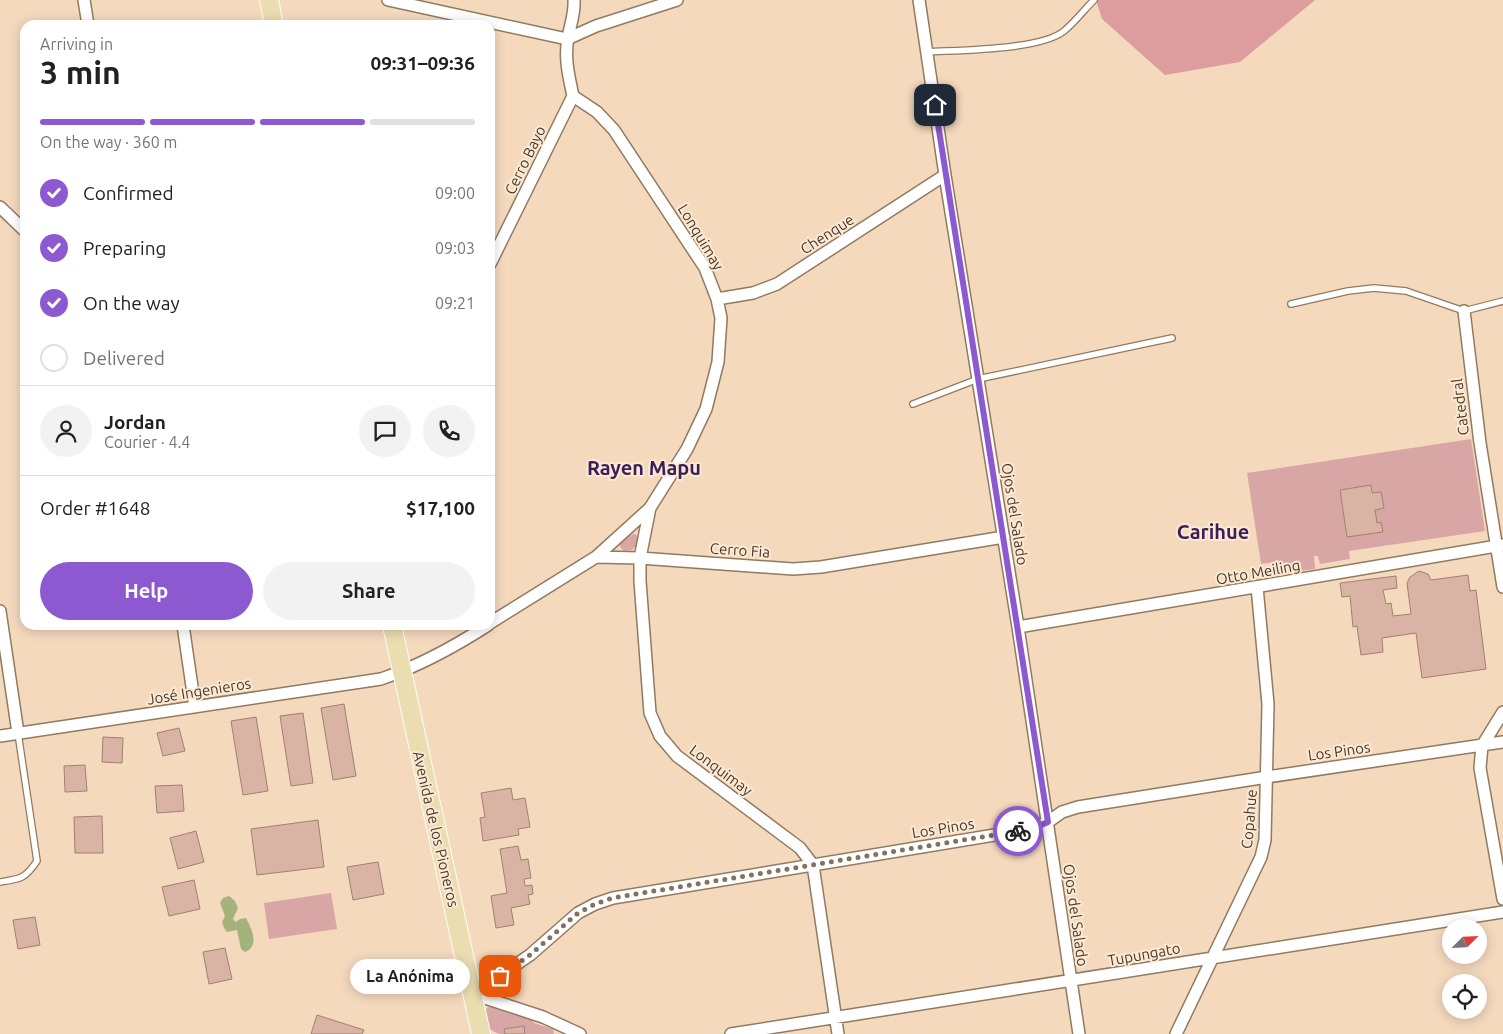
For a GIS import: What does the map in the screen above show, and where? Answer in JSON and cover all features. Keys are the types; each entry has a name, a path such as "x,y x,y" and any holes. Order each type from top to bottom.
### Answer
{"main road":[{"path":"270,0 273,20"},
{"name":"Avenida de los Pioneros","path":"393,630 481,1034"}],"street":[{"path":"84,0 87,20"},
{"path":"388,0 480,20"},
{"path":"573,96 567,67 567,39 574,15 574,0"},
{"path":"495,23 567,39 596,26 677,0"},
{"name":"Ojos del Salado","path":"919,0 945,175 1018,627 1079,1034"},
{"name":"Cerro Bayo","path":"495,254 573,96"},
{"name":"Lonquimay","path":"573,96 597,112 614,130 706,268 717,299 721,318 718,362 706,409 687,449 650,508 596,557"},
{"name":"Chenque","path":"717,299 753,292 777,284 945,175"},
{"path":"0,207 20,226"},
{"name":"Catedral","path":"1464,311 1480,443 1500,545 1503,587"},
{"name":"Lonquimay","path":"650,508 640,558 640,581 650,713 660,736 677,756 800,848 813,865"},
{"name":"Cerro Fia","path":"596,557 640,558 793,569 821,567 1004,537"},
{"name":"Otto Meiling","path":"1018,627 1500,545"},
{"path":"495,620 596,557"},
{"name":"Copahue","path":"1176,1034 1260,857 1265,840 1268,704 1257,587"},
{"path":"0,612 18,733"},
{"path":"184,630 196,707"},
{"path":"402,672 429,659 479,630"},
{"name":"José Ingenieros","path":"0,736 381,679 402,672"},
{"path":"1503,712 1482,746 1480,768 1503,899"},
{"name":"Los Pinos","path":"473,994 530,955 578,913 612,898 1032,829 1048,822 1062,812 1078,807 1503,742"},
{"path":"813,865 838,1034"},
{"name":"Tupungato","path":"731,1034 1071,982 1212,957 1503,912"},
{"path":"473,994 543,1017 580,1034"}],"lane":[{"path":"927,52 1017,46 1048,39 1064,32 1094,0"},
{"path":"1291,304 1348,291 1374,288 1406,291 1464,311 1503,301"},
{"path":"913,404 978,379 1172,338"},
{"path":"0,882 19,879 29,873 37,861 18,733"}],"shaded area":[{"path":"1096,0 1315,0 1240,62 1165,75 1102,19"},
{"path":"1471,439 1485,531 1349,551 1350,559 1320,564 1318,556 1314,556 1315,569 1276,574 1275,562 1261,564 1247,473"},
{"path":"633,534 637,536 636,545 632,550 624,551 620,547 620,543"},
{"path":"331,893 337,929 269,939 264,903"},
{"path":"229,896 235,901 238,908 233,919 236,922 246,918 252,932 252,945 245,952 241,949 237,930 227,932 222,922 225,916 220,903 223,898"},
{"path":"488,1007 529,1017 534,1023 553,1029 554,1034 525,1034 523,1026 504,1029 505,1034 499,1034 487,1028 484,1012"}],"building":[{"path":"1371,485 1372,493 1381,492 1384,508 1375,510 1377,523 1381,522 1383,532 1347,537 1340,490"},
{"path":"1419,571 1428,574 1431,580 1468,575 1470,591 1476,590 1486,669 1422,678 1416,633 1382,638 1383,652 1361,655 1357,626 1353,627 1350,596 1342,597 1340,583 1396,576 1397,588 1383,590 1386,604 1391,603 1393,616 1411,614 1407,583 1410,577"},
{"path":"344,704 356,776 333,780 321,708"},
{"path":"303,713 313,783 291,786 280,716"},
{"path":"256,717 268,791 243,795 231,721"},
{"path":"179,728 185,751 163,756 157,733"},
{"path":"103,737 123,738 122,763 102,762"},
{"path":"85,765 87,791 65,792 64,766"},
{"path":"182,785 184,811 157,813 155,786"},
{"path":"511,788 513,800 525,798 530,827 518,829 519,835 483,841 480,818 485,817 481,793"},
{"path":"102,816 103,853 75,853 74,817"},
{"path":"318,820 324,867 257,875 251,829"},
{"path":"196,831 204,862 178,869 170,838"},
{"path":"518,846 521,860 528,859 531,878 524,879 525,886 532,885 533,894 528,895 530,904 511,908 514,925 496,928 491,896 507,893 500,849"},
{"path":"378,862 384,894 353,900 347,867"},
{"path":"194,880 200,909 169,916 162,887"},
{"path":"35,917 40,945 18,949 13,920"},
{"path":"225,948 232,979 209,984 203,952"},
{"path":"317,1015 364,1030 362,1034 311,1034"},
{"path":"524,1026 525,1034 505,1034 504,1029"}],"way so far":[{"path":"500,976 530,955 578,913 612,898 1018,831"}],"place":[{"name":"La Anónima","path":"500,976"}],"district":[{"name":"Rayen Mapu","path":"644,467"},
{"name":"Carihue","path":"1213,531"}],"route":[{"path":"935,105 1048,822 1032,829 1018,831"}]}
